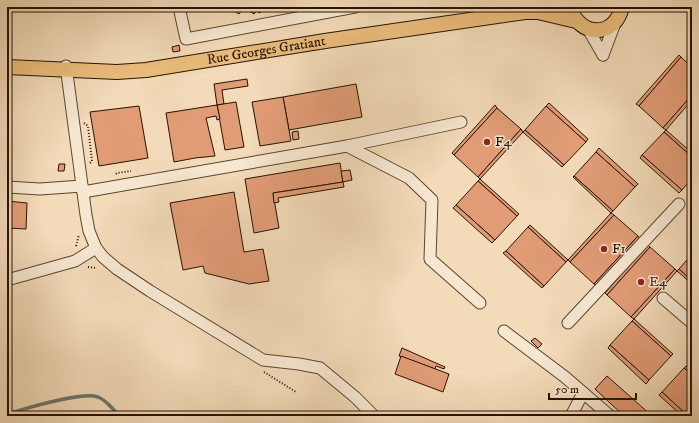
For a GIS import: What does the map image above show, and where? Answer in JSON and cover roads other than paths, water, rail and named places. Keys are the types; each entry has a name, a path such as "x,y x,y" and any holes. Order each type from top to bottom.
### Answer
{"main road":[{"path":"570,7 572,14 582,26 588,29 602,30 609,27 619,15 633,7"},
{"name":"Rue Georges Gratiant","path":"7,62 117,72 146,70 522,10 576,20"},
{"name":"Rue Georges Gratiant","path":"7,67 67,68"}],"street":[{"path":"179,7 186,39 354,7"},
{"path":"588,29 603,55 619,15"},
{"path":"67,68 82,189 89,231 96,248 103,257 117,269 150,291 263,360 320,368 355,397 374,416"},
{"path":"7,187 82,189 347,146 461,122"},
{"path":"347,146 409,178 432,200 430,259 480,303"},
{"path":"568,323 680,204"},
{"path":"7,280 75,261 96,248"},
{"path":"663,298 692,323"},
{"path":"504,331 565,377 610,416"},
{"path":"571,416 583,393"}],"waterway":[{"path":"7,414 53,401 80,396 90,396 98,397 104,400 118,416"}],"place":[{"name":"F4","path":"487,142"},
{"name":"F1","path":"604,249"},
{"name":"E4","path":"641,282"}]}
